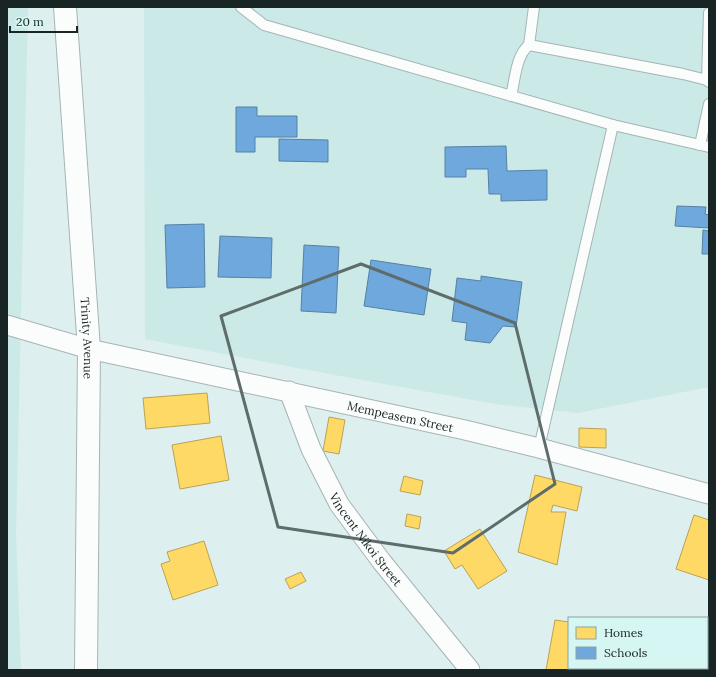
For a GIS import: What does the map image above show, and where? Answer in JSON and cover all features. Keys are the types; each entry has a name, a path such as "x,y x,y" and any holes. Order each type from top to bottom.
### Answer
{"street":[{"name":"Trinity Avenue","path":"65,7 89,349 86,670"},
{"name":"Mempeasem Street","path":"7,325 89,349 465,430 539,448 709,494"},
{"name":"Vincent Nikoi Street","path":"289,391 311,449 339,504 382,562 470,670"}],"lane":[{"path":"241,7 264,25 613,125 704,146 709,104"},
{"path":"511,96 520,56 524,49 529,45 534,7"},
{"path":"529,45 683,74 708,81 709,13"},
{"path":"539,448 613,125"}],"highlighted area":[{"path":"361,264 515,323 555,484 453,553 278,527 221,316"}],"shaded area":[{"path":"7,7 28,7 16,533 21,670 7,670"},
{"path":"144,7 709,7 709,387 578,413 495,404 145,339"}],"building: Homes":[{"path":"207,393 210,423 146,429 143,398"},
{"path":"329,417 345,420 339,454 323,451"},
{"path":"579,428 606,429 606,448 579,447"},
{"path":"221,436 229,480 180,489 172,445"},
{"path":"535,475 582,487 577,511 553,505 551,512 566,512 557,565 518,552"},
{"path":"404,476 423,481 420,495 400,491"},
{"path":"407,514 421,517 419,529 405,526"},
{"path":"694,515 709,520 709,580 676,569"},
{"path":"480,529 507,571 478,589 462,565 455,569 444,551"},
{"path":"204,541 218,585 173,600 161,564 170,561 167,552"},
{"path":"301,572 306,581 290,589 285,579"},
{"path":"555,620 568,622 568,669 594,670 546,670"},
{"path":"709,653 709,670 672,670 708,669"}],"building: Schools":[{"path":"236,107 257,107 257,116 297,116 297,137 255,137 255,152 236,152"},
{"path":"279,139 328,140 328,162 279,161"},
{"path":"506,146 507,171 547,170 547,200 501,201 501,194 489,194 488,169 466,169 466,177 445,177 445,147"},
{"path":"677,206 706,207 705,214 709,215 709,228 675,226"},
{"path":"204,224 205,287 167,288 165,225"},
{"path":"703,230 709,231 709,254 702,254"},
{"path":"220,236 272,238 271,278 218,277"},
{"path":"304,245 339,247 336,313 301,311"},
{"path":"371,260 431,269 424,315 364,306"},
{"path":"481,276 522,282 516,327 503,326 490,343 465,340 467,323 452,321 457,278 481,281"}]}
